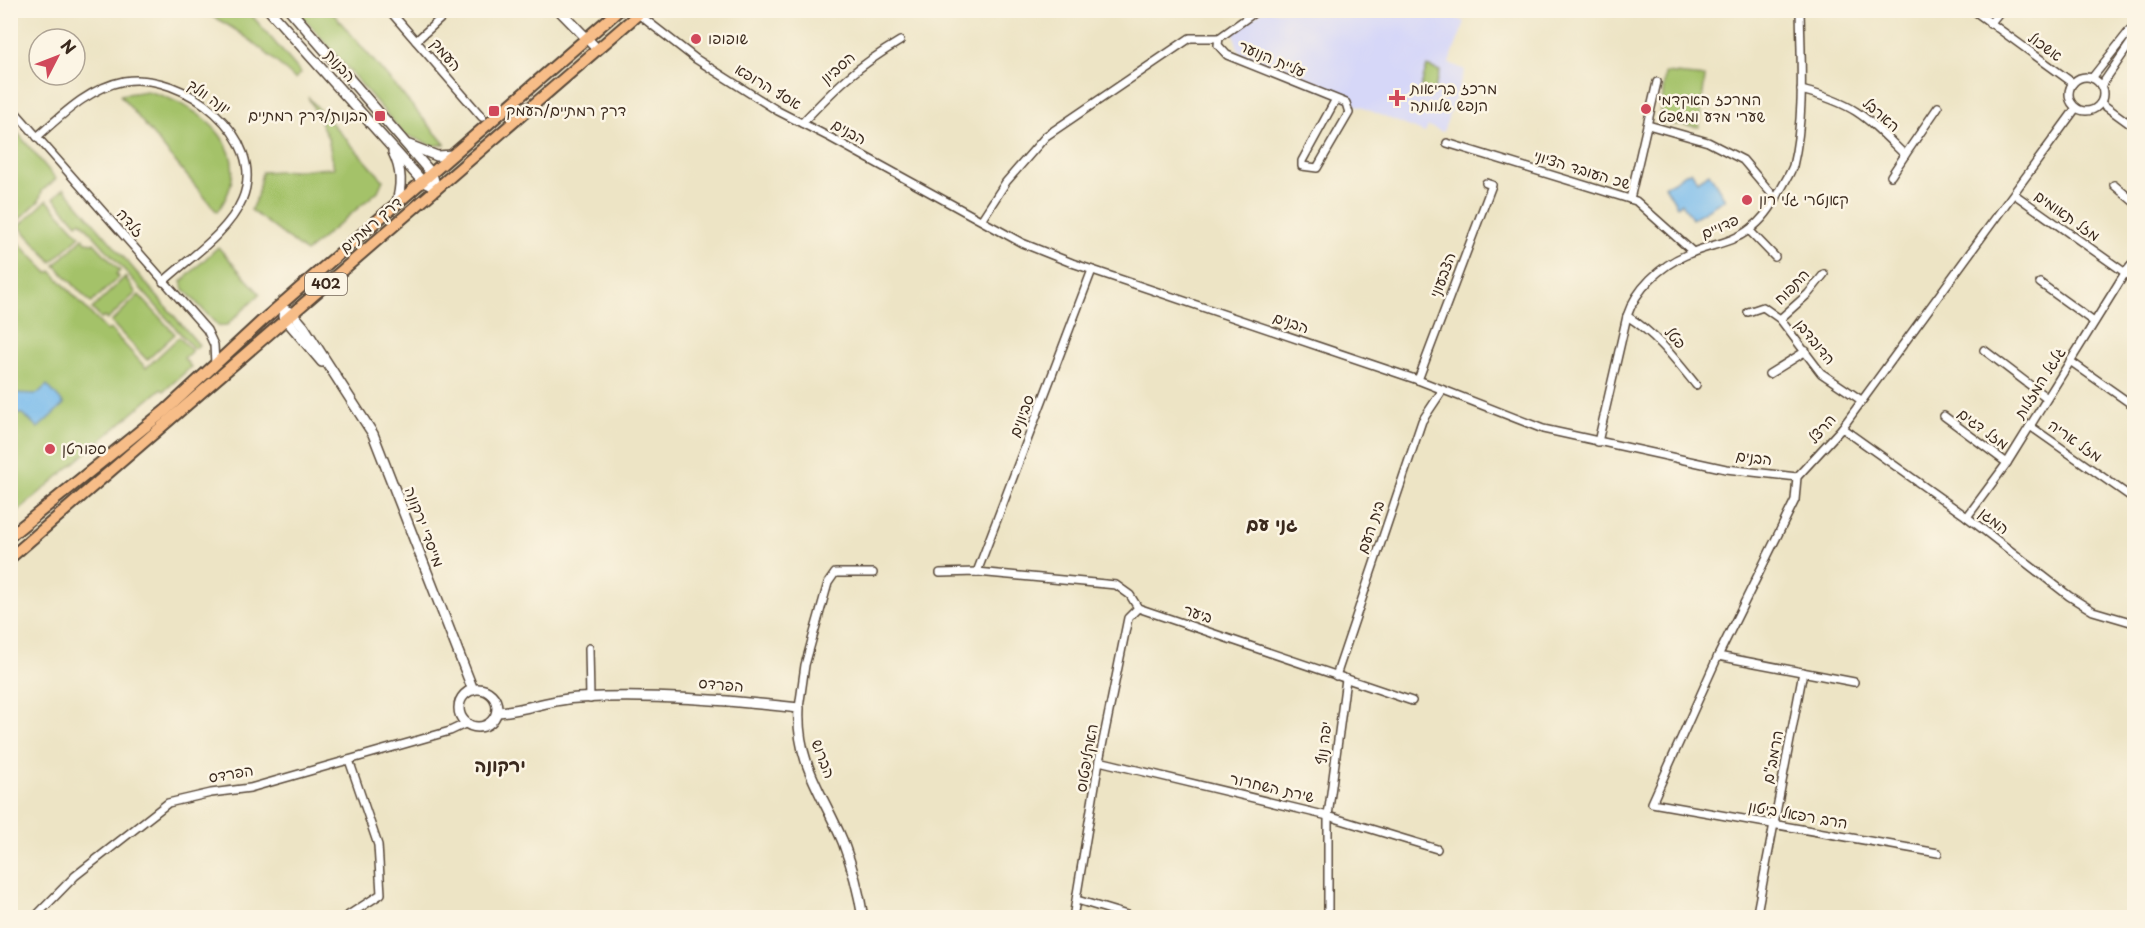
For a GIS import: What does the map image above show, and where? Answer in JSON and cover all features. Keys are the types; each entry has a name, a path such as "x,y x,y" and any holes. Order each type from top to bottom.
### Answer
{"main road":[{"name":"דרך רמתיים","path":"10,536 166,410 278,307 619,10"},
{"name":"דרך רמתיים","path":"10,558 637,12"}],"street":[{"name":"הבנות","path":"269,10 388,142 436,188"},
{"name":"הבנות","path":"290,10 403,141 427,178"},
{"name":"העמק","path":"389,10 482,117"},
{"path":"416,41 450,10"},
{"path":"559,10 597,49"},
{"name":"עליית הנוער","path":"1258,10 1219,38 1218,45 1227,55 1336,99"},
{"name":"פדויים","path":"1598,442 1632,304 1654,276 1673,261 1693,252 1716,247 1749,230 1776,199 1792,167 1802,90 1800,10"},
{"name":"אשכול","path":"1973,10 2073,83"},
{"path":"1990,24 2001,10"},
{"name":"אסף הרופא","path":"637,12 696,59 778,111 802,123"},
{"path":"2092,78 2134,25"},
{"path":"982,219 1006,182 1046,136 1190,38 1219,38"},
{"path":"2102,86 2092,78 2080,78 2073,83 2069,94 2076,108 2088,111 2101,104 2102,86 2134,38"},
{"name":"הסביון","path":"802,123 835,88 863,63 900,41"},
{"name":"יונה וולך","path":"37,137 91,94 128,81 144,81 170,87 207,108 230,129 240,146 246,165 243,199 225,226 164,282"},
{"path":"1630,199 1657,82"},
{"name":"הארבל","path":"1802,90 1834,98 1861,112 1905,155"},
{"path":"1336,99 1346,103 1349,113 1317,168 1302,166 1302,161 1336,99"},
{"path":"2101,104 2134,127"},
{"name":"זלדה","path":"10,106 207,330 214,345 215,365"},
{"name":"הארבל","path":"1892,176 1938,107"},
{"name":"הרצל","path":"1797,477 1842,428 2076,108"},
{"name":"הבנים","path":"802,123 982,219 1022,243 1092,270 1418,380 1543,429 1726,469 1797,477"},
{"path":"1648,125 1708,142 1743,160 1776,199"},
{"name":"הבנות","path":"403,141 432,155 455,155"},
{"name":"הבנות","path":"388,142 400,169 401,182 396,205"},
{"name":"שכ העובד הציוני","path":"1447,142 1630,199 1693,252"},
{"name":"הצבעוני","path":"1418,380 1492,185 1486,183"},
{"path":"2114,185 2134,202"},
{"name":"מזל תאומים","path":"2014,194 2134,279"},
{"path":"1749,230 1775,257"},
{"name":"גלגל המזלות","path":"1967,517 2007,463 2094,321 2134,262"},
{"name":"סביונים","path":"978,572 1092,270"},
{"name":"התפוח","path":"1780,320 1808,294 1824,274"},
{"path":"2040,283 2094,321"},
{"name":"מייסדי ירקונה","path":"278,307 288,316 338,380 373,434 473,690"},
{"name":"הדובדבן","path":"1748,312 1763,307 1780,320 1821,373 1861,400"},
{"name":"פטל","path":"1628,316 1665,345 1696,385"},
{"path":"1984,350 2047,398"},
{"path":"1768,374 1806,351"},
{"path":"2070,361 2134,406"},
{"name":"בית העם","path":"1336,676 1422,421 1442,391"},
{"name":"מזל דגים","path":"1944,416 2007,463"},
{"name":"מזל אריה","path":"2030,426 2134,499"},
{"name":"המגן","path":"1842,428 1967,517 2069,596 2093,611 2134,623"},
{"path":"1797,477 1795,500 1718,656 1854,682"},
{"name":"ביער","path":"939,573 978,572 1116,585 1130,595 1138,608 1412,701"},
{"name":"הברוש","path":"863,918 843,843 803,755 798,733 805,665 817,615 828,584 835,573 873,573"},
{"name":"האקליפטוס","path":"1074,918 1099,761 1128,618 1138,608"},
{"path":"589,648 590,699"},
{"name":"הרב רפאל ביטון","path":"1718,656 1652,803 1938,853"},
{"name":"הרמב\"ם","path":"1756,918 1803,672"},
{"name":"יפה נוף","path":"1328,918 1328,816 1346,679"},
{"path":"482,689 492,695 497,712 487,724 472,726 461,715 460,703 467,692 482,689"},
{"name":"הפרדס","path":"497,712 521,711 577,698 656,696 719,699 800,708"},
{"name":"הפרדס","path":"34,918 75,876 168,803 211,793 250,788 450,731 467,723"},
{"path":"344,918 381,894 378,845 349,760"},
{"name":"שירת השחרור","path":"1099,761 1328,816 1437,849"},
{"path":"1077,900 1137,918"}],"shaded area":[{"name":"מרכז בריאות הנפש שלוותה","path":"1263,11 1449,11 1454,17 1465,22 1449,63 1465,70 1443,132 1428,126 1425,133 1241,58 1233,32"}],"green space":[{"path":"200,11 248,11 301,73 295,79 239,32"},
{"path":"298,11 331,11 445,144 433,146 404,134"},
{"path":"1427,66 1440,71 1433,93 1420,89"},
{"path":"1665,73 1705,77 1699,127 1660,123"},
{"path":"147,91 188,108 206,120 220,135 229,152 233,170 229,190 217,212 120,95"},
{"path":"308,97 383,180 378,191 306,252 251,210 257,196 262,172 334,168 328,138"},
{"path":"11,125 56,179 42,191 39,201 11,227"},
{"path":"64,188 199,345 194,349 81,221 77,224 54,198"},
{"path":"47,200 80,236 52,262 19,226"},
{"name":"ספורטן","path":"13,237 48,273 51,271 107,331 110,329 146,368 179,337 192,351 184,358 191,367 164,391 161,389 11,517 10,239"},
{"path":"83,238 86,242 94,243 120,271 116,274 119,277 91,303 55,265"},
{"path":"218,247 260,294 227,325 218,326 184,289 181,282"},
{"path":"125,277 136,293 107,320 104,317 102,319 92,309"},
{"path":"139,295 175,334 147,360 111,322"}],"water":[{"path":"1691,171 1697,181 1709,173 1725,199 1692,219 1682,203 1677,206 1665,186"},
{"path":"47,385 64,404 38,428 23,414 11,413 11,393 37,394"}],"place":[{"name":"שופופו","path":"696,39"},
{"name":"מרכז בריאות הנפש שלוותה","path":"1397,98"},
{"name":"המרכז האקדמי שערי מדע ומשפט","path":"1646,109"},
{"name":"דרך רמתיים/העמק","path":"494,111"},
{"name":"הבנות/דרך רמתיים","path":"380,116"},
{"name":"קאנטרי גלי רון","path":"1747,200"},
{"name":"ספורטן","path":"50,449"}],"district":[{"name":"גני עם","path":"1272,525"},
{"name":"ירקונה","path":"500,766"}]}
